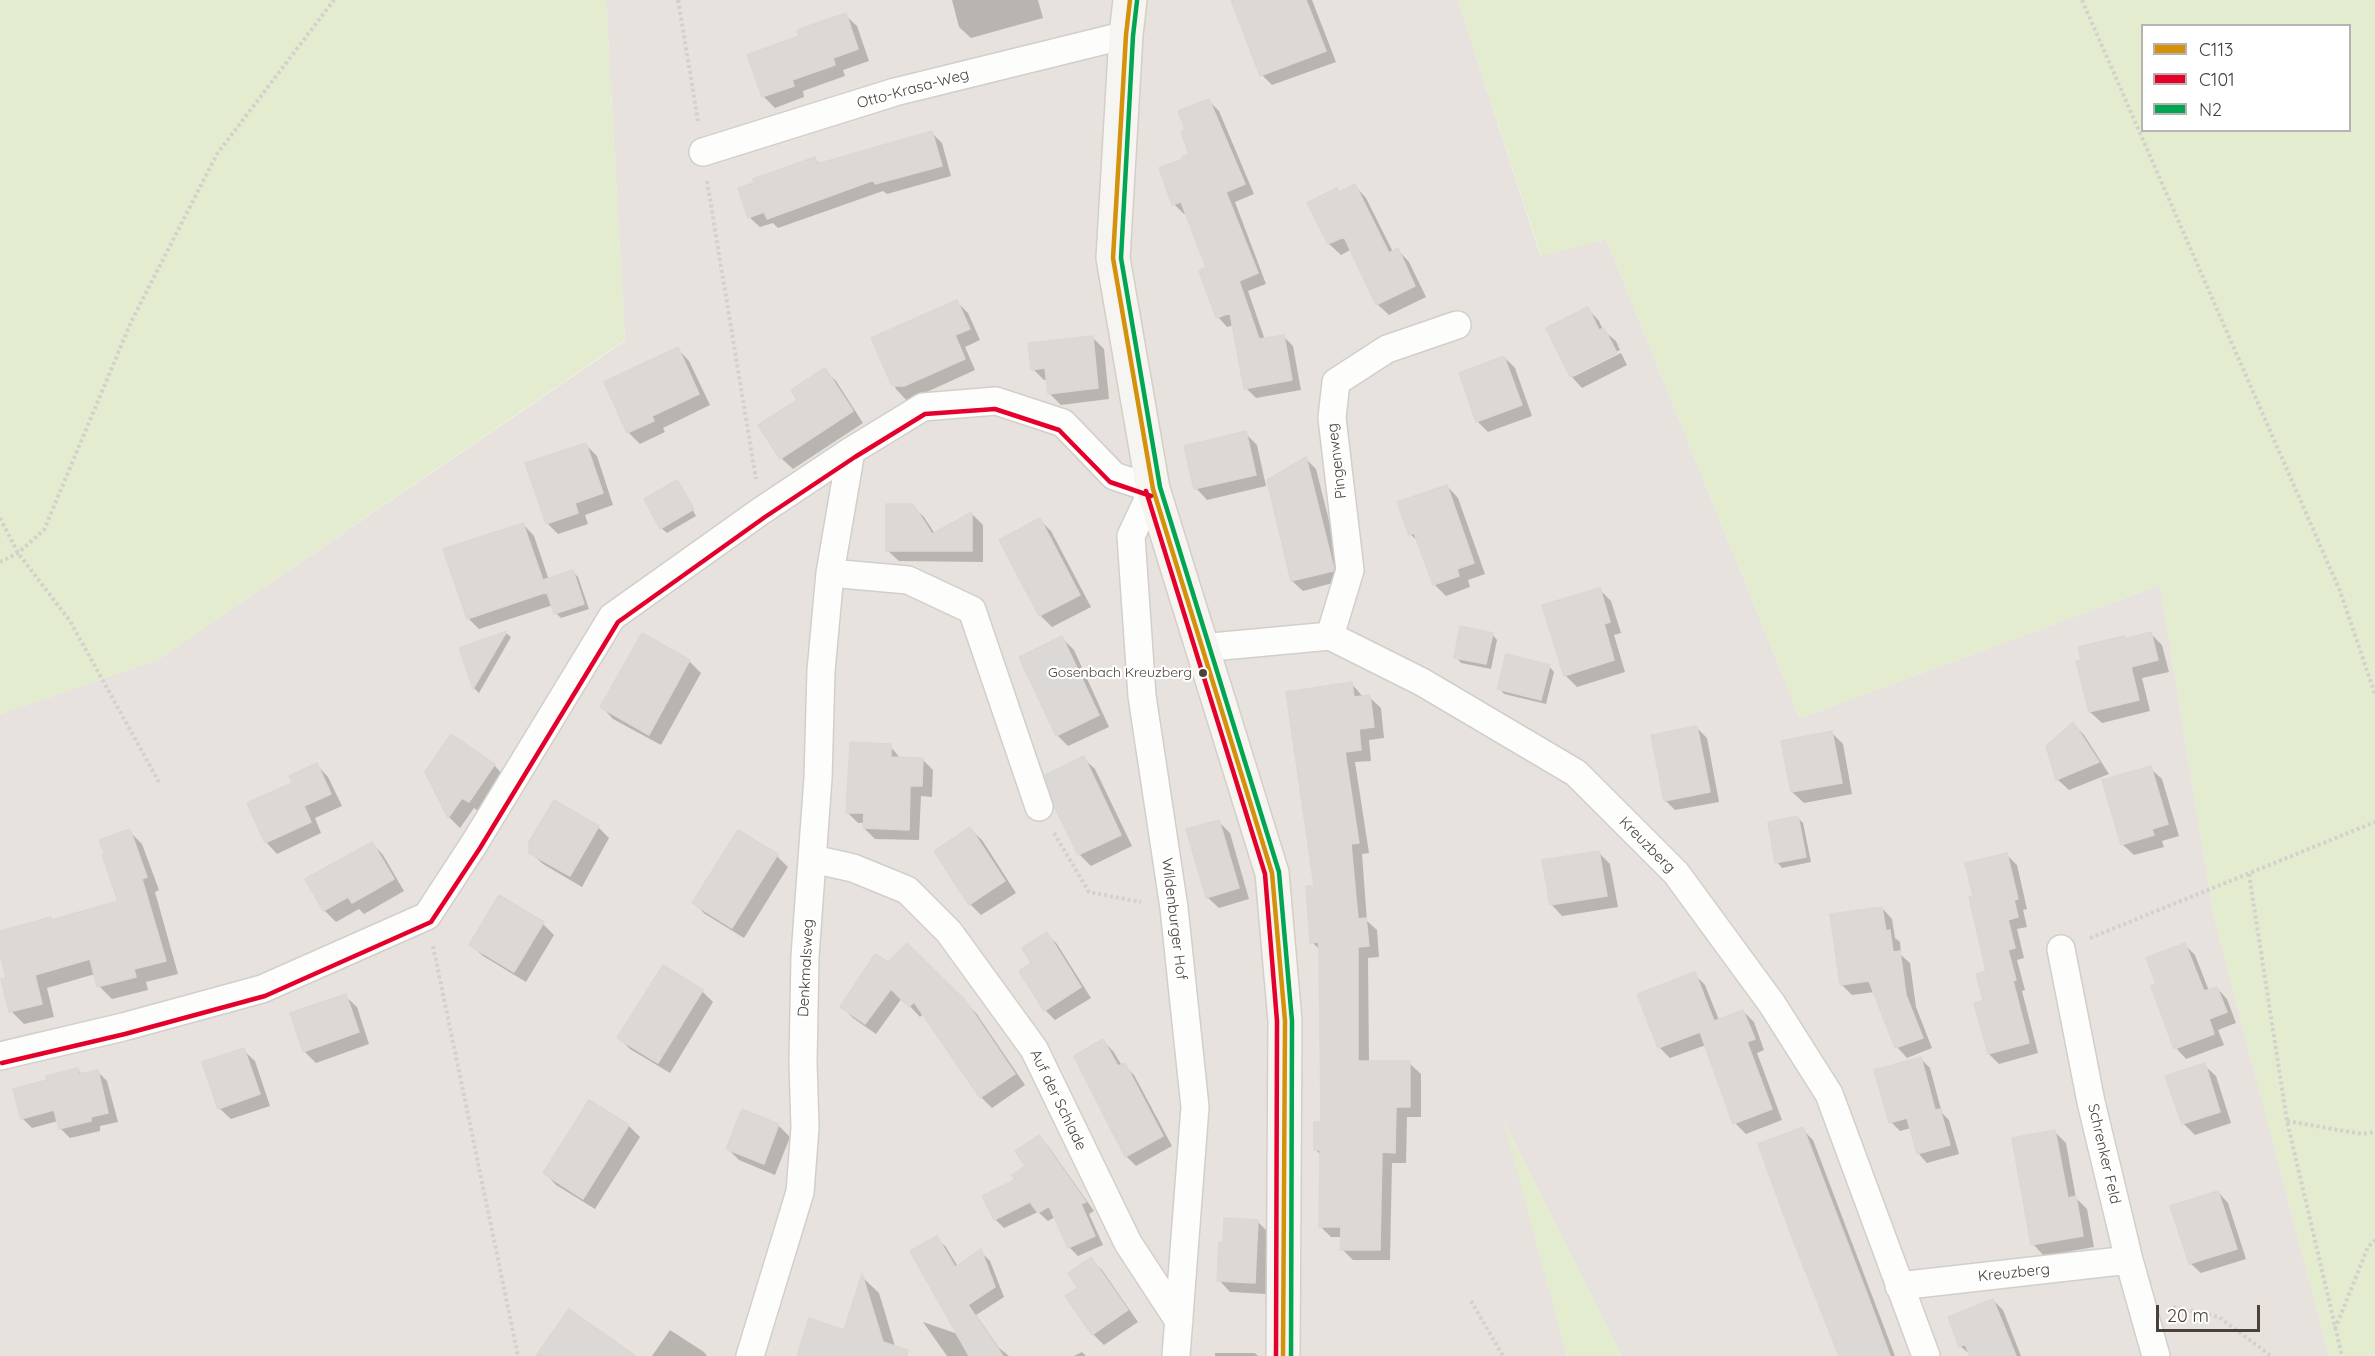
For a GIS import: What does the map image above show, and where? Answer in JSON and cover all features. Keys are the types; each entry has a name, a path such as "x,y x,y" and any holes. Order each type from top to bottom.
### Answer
{"main road":[{"path":"1130,0 1113,258 1153,489 1272,873 1285,1021 1283,1356"}],"street":[{"name":"Otto-Krasa-Weg","path":"703,152 895,92 1126,34"},
{"name":"Pingenweg","path":"1330,636 1350,570 1332,418 1336,382 1387,349 1457,325"},
{"path":"0,1056 123,1027 261,989 427,916 480,835 612,617 761,511 851,451 923,407 996,401 1063,423 1114,476 1153,489"},
{"name":"Denkmalsweg","path":"750,1356 800,1192 805,1128 803,1062 805,956 818,778 821,671 830,573 851,451"},
{"name":"Wildenburger Hof","path":"1153,489 1131,536 1142,696 1174,909 1195,1107 1176,1356"},
{"path":"830,573 908,580 972,610 1039,807"},
{"path":"1201,648 1330,636"},
{"name":"Kreuzberg","path":"1330,636 1422,682 1576,773 1676,873 1772,1004 1829,1094 1926,1356"},
{"name":"Auf der Schlade","path":"813,859 853,868 907,890 949,932 1034,1049 1128,1243 1179,1321"},
{"name":"Schrenker Feld","path":"2061,949 2091,1102 2129,1260 2156,1356"},
{"name":"Kreuzberg","path":"1899,1286 2129,1260"}],"path":[{"path":"0,562 18,553 44,530 131,322 217,154 334,0"},
{"path":"678,0 761,511"},
{"path":"2082,0 2340,591 2375,694"},
{"path":"0,518 18,553 69,621 160,784"},
{"path":"1039,807 1089,892 1174,909"},
{"path":"2089,939 2375,822"},
{"path":"2249,874 2287,1122 2342,1356"},
{"path":"427,916 518,1356"},
{"path":"2287,1122 2362,1134 2375,1132"},
{"path":"2335,1330 2368,1246 2375,1240"},
{"path":"2140,1300 2218,1317 2271,1356"},
{"path":"1471,1301 1503,1356"}],"shaded area":[{"path":"606,0 1458,0 1540,255 1606,239 1800,718 2160,585 2214,917 2329,1356 1622,1356 1505,1124 1567,1356 0,1356 0,714 157,660 625,341"}],"green space":[{"path":"0,0 606,0 625,340 157,660 0,714"},
{"path":"1458,0 2375,0 2375,1356 2329,1356 2214,917 2160,585 1800,718 1606,239 1541,256"},
{"path":"1503,1120 1622,1356 1567,1356"}],"building":[{"path":"1231,0 1306,0 1326,51 1260,76"},
{"path":"846,13 858,49 833,58 835,65 792,80 794,86 762,97 747,55 799,36 797,30"},
{"path":"1209,99 1245,184 1226,192 1258,273 1239,281 1259,339 1284,335 1292,380 1244,389 1230,313 1216,318 1199,271 1206,267 1181,202 1172,205 1159,168 1183,159 1182,157 1189,154 1181,132 1185,129 1178,111"},
{"path":"932,131 942,166 875,184 874,180 767,219 764,212 748,218 738,188 754,183 753,179 815,157 817,164"},
{"path":"1355,184 1389,253 1398,248 1415,286 1376,305 1344,237 1328,244 1307,203 1337,188 1339,192"},
{"path":"957,300 970,329 955,335 965,359 904,386 892,386 871,338"},
{"path":"1588,307 1599,330 1604,328 1617,353 1570,377 1546,328"},
{"path":"1093,336 1098,388 1048,394 1045,368 1031,370 1028,343"},
{"path":"678,347 699,394 652,416 654,421 627,433 604,382"},
{"path":"1504,356 1522,405 1476,422 1459,373"},
{"path":"825,368 853,411 780,459 758,425 797,400 791,390"},
{"path":"1246,431 1256,475 1194,489 1184,446"},
{"path":"586,443 603,493 575,503 578,513 546,524 525,463"},
{"path":"1306,457 1334,569 1291,581 1267,480"},
{"path":"677,480 694,509 660,529 644,499"},
{"path":"1447,485 1474,563 1457,569 1459,576 1433,585 1414,533 1409,535 1397,502"},
{"path":"886,504 913,504 932,534 972,512 972,551 886,551"},
{"path":"1040,518 1080,595 1039,616 999,540"},
{"path":"523,523 547,592 467,619 443,549"},
{"path":"573,570 584,604 554,614 543,580"},
{"path":"1600,588 1610,622 1604,624 1614,660 1564,676 1542,605"},
{"path":"1460,626 1493,633 1486,664 1454,658"},
{"path":"507,631 473,689 459,648"},
{"path":"2151,632 2158,660 2131,667 2139,700 2089,712 2076,661 2081,660 2078,647"},
{"path":"642,633 690,660 649,735 600,707"},
{"path":"1062,636 1099,715 1056,736 1019,657"},
{"path":"1506,654 1550,665 1541,700 1497,689"},
{"path":"1352,682 1354,697 1370,695 1374,727 1359,729 1361,750 1345,752 1359,843 1351,844 1358,919 1366,918 1369,946 1358,947 1358,1061 1410,1061 1410,1107 1396,1107 1395,1153 1382,1152 1380,1250 1340,1250 1341,1227 1319,1227 1320,1150 1314,1150 1314,1122 1321,1122 1319,950 1318,942 1310,943 1306,886 1314,886 1286,692"},
{"path":"2073,722 2099,762 2056,780 2046,746"},
{"path":"1697,726 1710,792 1664,801 1651,735"},
{"path":"1832,731 1842,783 1791,792 1781,741"},
{"path":"451,734 495,764 469,802 462,798 448,818 425,772"},
{"path":"850,742 891,744 891,757 923,758 922,786 910,786 909,830 863,828 864,813 846,813"},
{"path":"1084,756 1121,835 1078,855 1054,806 1045,775"},
{"path":"317,763 331,794 304,806 311,822 265,843 247,803 292,783 289,776"},
{"path":"2151,766 2168,824 2152,829 2154,835 2121,845 2102,780"},
{"path":"554,800 599,826 570,876 529,853 529,842"},
{"path":"1798,816 1806,857 1775,863 1768,822"},
{"path":"1219,820 1239,888 1206,898 1186,829"},
{"path":"970,827 1005,881 969,905 934,851"},
{"path":"130,829 147,877 142,879 166,961 134,969 136,977 97,987 90,959 35,975 42,1004 9,1012 1,979 6,978 0,955 0,931 51,917 51,920 118,901 99,840"},
{"path":"738,830 778,854 732,928 692,903"},
{"path":"372,842 394,879 352,903 348,897 323,911 305,879"},
{"path":"1599,851 1607,896 1550,905 1542,860"},
{"path":"2007,853 2018,899 2014,900 2018,917 2008,920 2015,948 2008,950 2016,980 2013,981 2029,1043 1988,1054 1974,1003 1983,1000 1976,974 1986,971 1969,897 1973,896 1965,863"},
{"path":"499,895 544,922 514,972 469,945"},
{"path":"1882,907 1886,931 1890,930 1893,952 1900,951 1906,995 1923,1038 1895,1048 1869,981 1840,985 1830,914"},
{"path":"1047,932 1081,987 1044,1011 1019,971 1031,963 1022,948"},
{"path":"907,943 965,1000 1015,1074 980,1098 914,1002 909,1007 891,989 865,1024 840,1007 875,954 888,962"},
{"path":"2185,943 2204,991 2217,987 2227,1012 2209,1019 2214,1034 2174,1049 2151,986 2156,984 2146,958"},
{"path":"663,965 703,990 658,1063 617,1038"},
{"path":"1695,972 1714,1021 1743,1010 1755,1039 1747,1042 1772,1109 1733,1124 1700,1032 1658,1048 1637,994"},
{"path":"346,994 359,1032 303,1052 290,1013"},
{"path":"1103,1039 1118,1066 1125,1063 1163,1136 1125,1157 1074,1056"},
{"path":"244,1048 260,1094 218,1109 202,1062"},
{"path":"1921,1057 1935,1110 1940,1109 1950,1145 1917,1154 1907,1118 1889,1123 1874,1070"},
{"path":"2205,1063 2220,1112 2182,1124 2165,1076"},
{"path":"78,1068 79,1074 98,1070 108,1113 91,1117 91,1121 59,1129 54,1110 21,1119 13,1089 47,1080 46,1076"},
{"path":"589,1100 629,1125 583,1199 543,1173"},
{"path":"742,1109 779,1124 764,1164 726,1149"},
{"path":"1803,1127 1890,1356 1839,1356 1793,1240 1758,1144"},
{"path":"2055,1130 2068,1198 2076,1196 2083,1236 2031,1245 2012,1138"},
{"path":"1039,1135 1086,1202 1081,1204 1095,1236 1068,1248 1049,1206 1038,1213 1030,1202 994,1220 982,1196 1015,1180 1012,1175 1025,1166 1015,1151"},
{"path":"2218,1191 2237,1249 2189,1264 2170,1206"},
{"path":"1224,1218 1258,1220 1255,1283 1217,1281 1219,1242 1223,1243"},
{"path":"937,1236 955,1267 981,1249 995,1287 968,1305 1003,1356 969,1356 910,1251"},
{"path":"1091,1257 1128,1310 1092,1335 1065,1296 1078,1288 1068,1273"},
{"path":"862,1274 883,1342 908,1350 907,1356 797,1356 809,1318 844,1330"},
{"path":"1993,1299 2016,1356 1970,1356 1965,1344 1959,1347 1948,1317"},
{"path":"569,1309 636,1356 536,1356"}],"transit line":[{"name":"C113","path":"1130,0 1113,258 1153,489 1272,873 1285,1021 1283,1356"},
{"name":"N2","path":"1137,1 1133,36 1121,258 1160,487 1279,872 1292,1021 1291,1356"},
{"name":"C101","path":"2,1063 125,1034 265,996 431,922 480,848 618,622 765,517 925,414 995,409 1059,430 1110,482 1151,496"},
{"name":"C101","path":"1146,491 1265,874 1277,1021 1276,1356"}],"place":[{"name":"Gosenbach Kreuzberg","path":"1203,673"}]}
